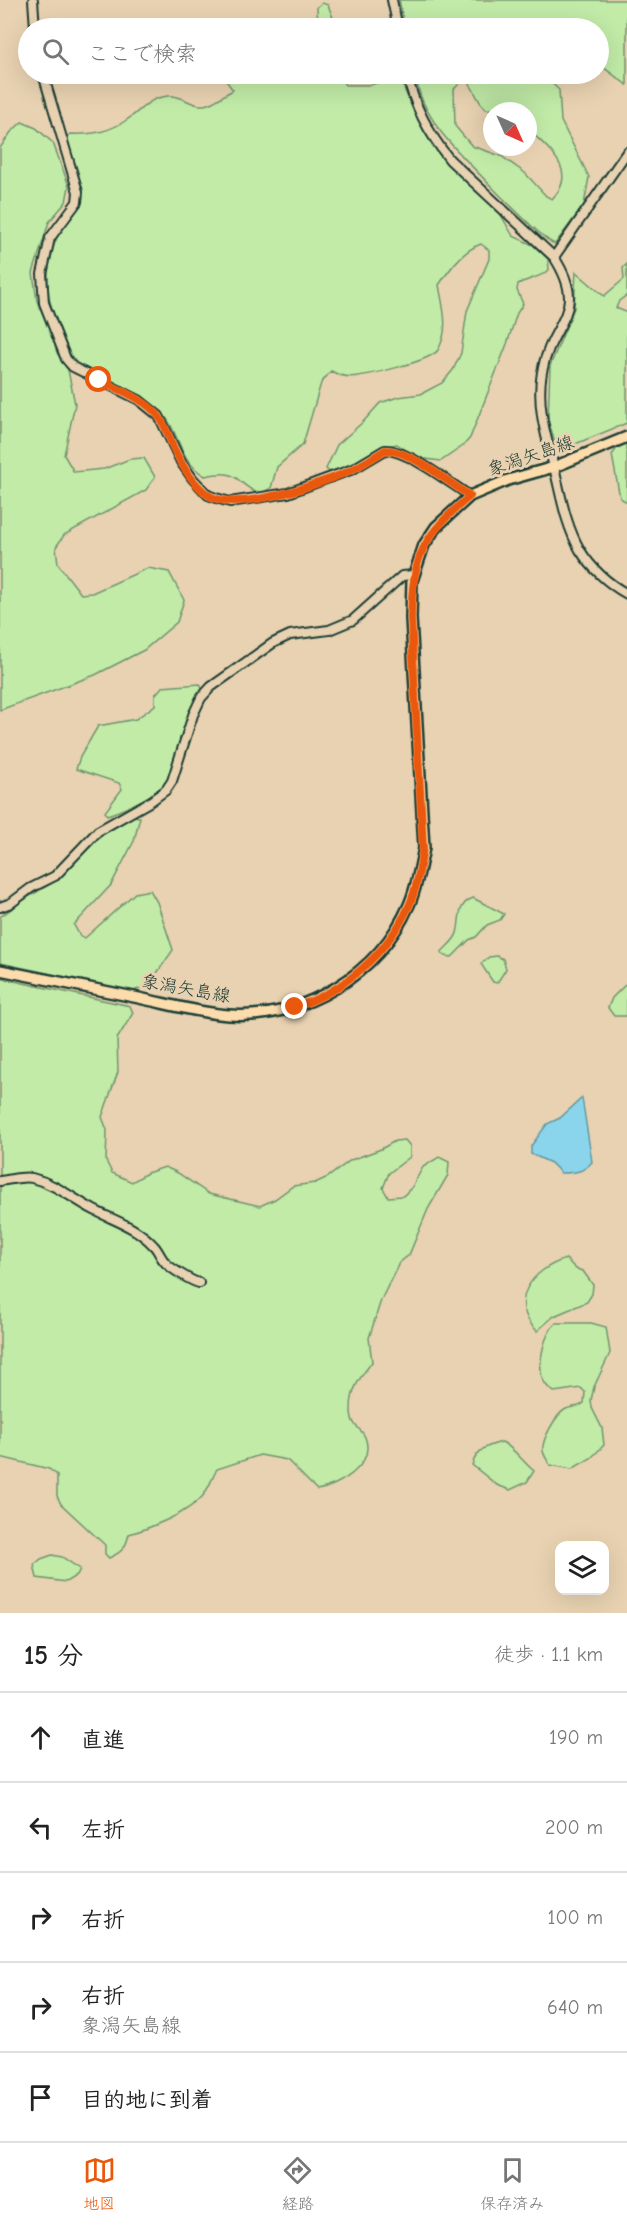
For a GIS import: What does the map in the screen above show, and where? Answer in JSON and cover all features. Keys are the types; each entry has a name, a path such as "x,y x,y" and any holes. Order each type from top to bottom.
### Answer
{"main road":[{"name":"象潟矢島線","path":"0,970 230,1015 275,1011 308,1003 364,967 389,940 405,914 418,877 423,848 411,618 414,574 424,545 436,527 470,496 508,480 554,467 627,437"}],"street":[{"path":"33,0 34,18"},
{"path":"392,0 396,18"},
{"path":"46,84 78,192 77,202 50,238 42,274 44,303 66,359 74,367 140,400 159,416 181,462 208,495 216,498 230,502 288,493 353,469 385,450 414,459 470,496"},
{"path":"409,84 420,116 450,160 554,257 566,275 570,295 568,308 542,371 541,416 569,528 581,551 615,587 627,594"},
{"path":"554,257 627,152"},
{"path":"0,907 11,903 31,888 55,876 98,831 166,790 172,782 201,698 224,676 273,643 290,635 329,630 353,620 402,576 414,574"},
{"path":"0,1181 30,1177 55,1186 137,1231 154,1246 169,1267 182,1273 191,1281 199,1283"}],"green space":[{"path":"399,0 627,0 627,85 609,72 609,18 403,18"},
{"path":"322,3 328,5 333,18 318,18 317,7"},
{"path":"228,84 402,84 410,103 444,158 498,210 513,236 533,245 548,259 549,270 518,284 517,290 523,304 517,313 470,438 463,446 441,461 418,458 397,444 376,450 345,469 330,472 326,469 337,445 380,403 398,397 421,394 442,383 453,370 461,353 467,311 489,259 489,250 481,244 462,256 439,285 445,326 438,350 414,363 355,377 331,371 321,383 303,444 277,467 271,488 260,494 232,475 205,476 188,461 170,423 156,407 137,395 83,369 71,356 51,306 48,290 48,271 52,250 82,200 80,178 66,138 70,134 108,130 161,97 173,96 203,105 233,90"},
{"path":"418,84 459,84 454,89 455,126 472,146 483,150 483,156 501,156 525,173 546,196 552,199 560,189 563,179 562,170 552,153 537,138 537,102 483,102 483,106 470,84 553,84 559,90 561,121 589,177 584,205 555,244 533,227 477,171 438,128 426,108"},
{"path":"22,122 36,128 53,143 69,186 66,202 49,222 33,273 37,301 51,332 57,353 68,370 75,404 64,455 74,472 104,469 130,459 144,458 155,477 146,490 64,535 56,547 58,564 81,594 92,593 148,568 169,572 184,600 177,622 144,650 95,675 0,710 0,148 11,132"},
{"path":"627,264 627,295 619,301 616,308 626,312 627,315 627,423 558,451 548,420 550,366 574,308 576,272 604,296 624,279 623,268"},
{"path":"627,443 627,502 620,498 612,455 617,448"},
{"path":"200,684 202,689 191,712 167,780 150,796 107,815 105,812 122,789 119,783 76,769 80,757 98,726 136,719 155,705 155,695 162,687"},
{"path":"133,816 140,817 134,841 111,885 74,925 80,936 85,938 135,893 150,890 157,902 173,950 148,986 133,991 0,963 0,917 52,883 101,836"},
{"path":"473,898 504,914 500,920 487,925 452,957 445,956 441,953 456,936 462,908"},
{"path":"497,956 503,959 506,969 497,983 493,982 481,964 489,957"},
{"path":"0,978 130,1006 133,1013 117,1039 118,1072 102,1117 107,1130 106,1161 112,1173 132,1182 147,1173 165,1167 209,1194 260,1206 293,1186 315,1183 328,1177 351,1160 395,1141 405,1140 410,1146 410,1157 389,1173 383,1188 388,1197 403,1196 412,1187 423,1167 439,1157 449,1162 448,1175 428,1209 409,1255 399,1263 381,1300 369,1338 372,1362 357,1384 351,1402 352,1420 365,1437 367,1447 365,1457 345,1479 317,1490 287,1460 260,1455 217,1469 206,1492 194,1504 167,1520 129,1534 123,1549 109,1558 105,1554 105,1545 61,1504 57,1496 57,1475 49,1469 0,1457"},
{"path":"627,983 627,1016 614,1016 608,1008 612,998"},
{"path":"566,1259 576,1269 583,1271 593,1285 592,1294 587,1302 554,1316 537,1331 528,1320 524,1308 524,1298 528,1288 543,1270"},
{"path":"556,1323 591,1323 606,1327 610,1353 594,1387 591,1400 592,1408 602,1428 604,1445 591,1458 572,1469 550,1465 543,1451 547,1435 558,1416 566,1409 584,1403 585,1392 581,1388 554,1392 546,1386 543,1379 541,1364 543,1348 548,1334"},
{"path":"502,1442 534,1471 527,1482 510,1490 497,1485 472,1465 483,1449"},
{"path":"52,1555 62,1557 80,1569 77,1575 66,1582 37,1578 34,1565 41,1559"}],"water":[{"path":"582,1098 592,1162 578,1171 561,1173 551,1163 531,1154 531,1146 547,1124 560,1118"}],"route":[{"path":"99,380 140,400 159,416 181,462 208,495 216,498 230,502 288,493 353,469 385,450 414,459 470,496 436,527 424,545 412,581 411,618 423,848 410,904 400,925 364,967 322,996 295,1007"}]}
